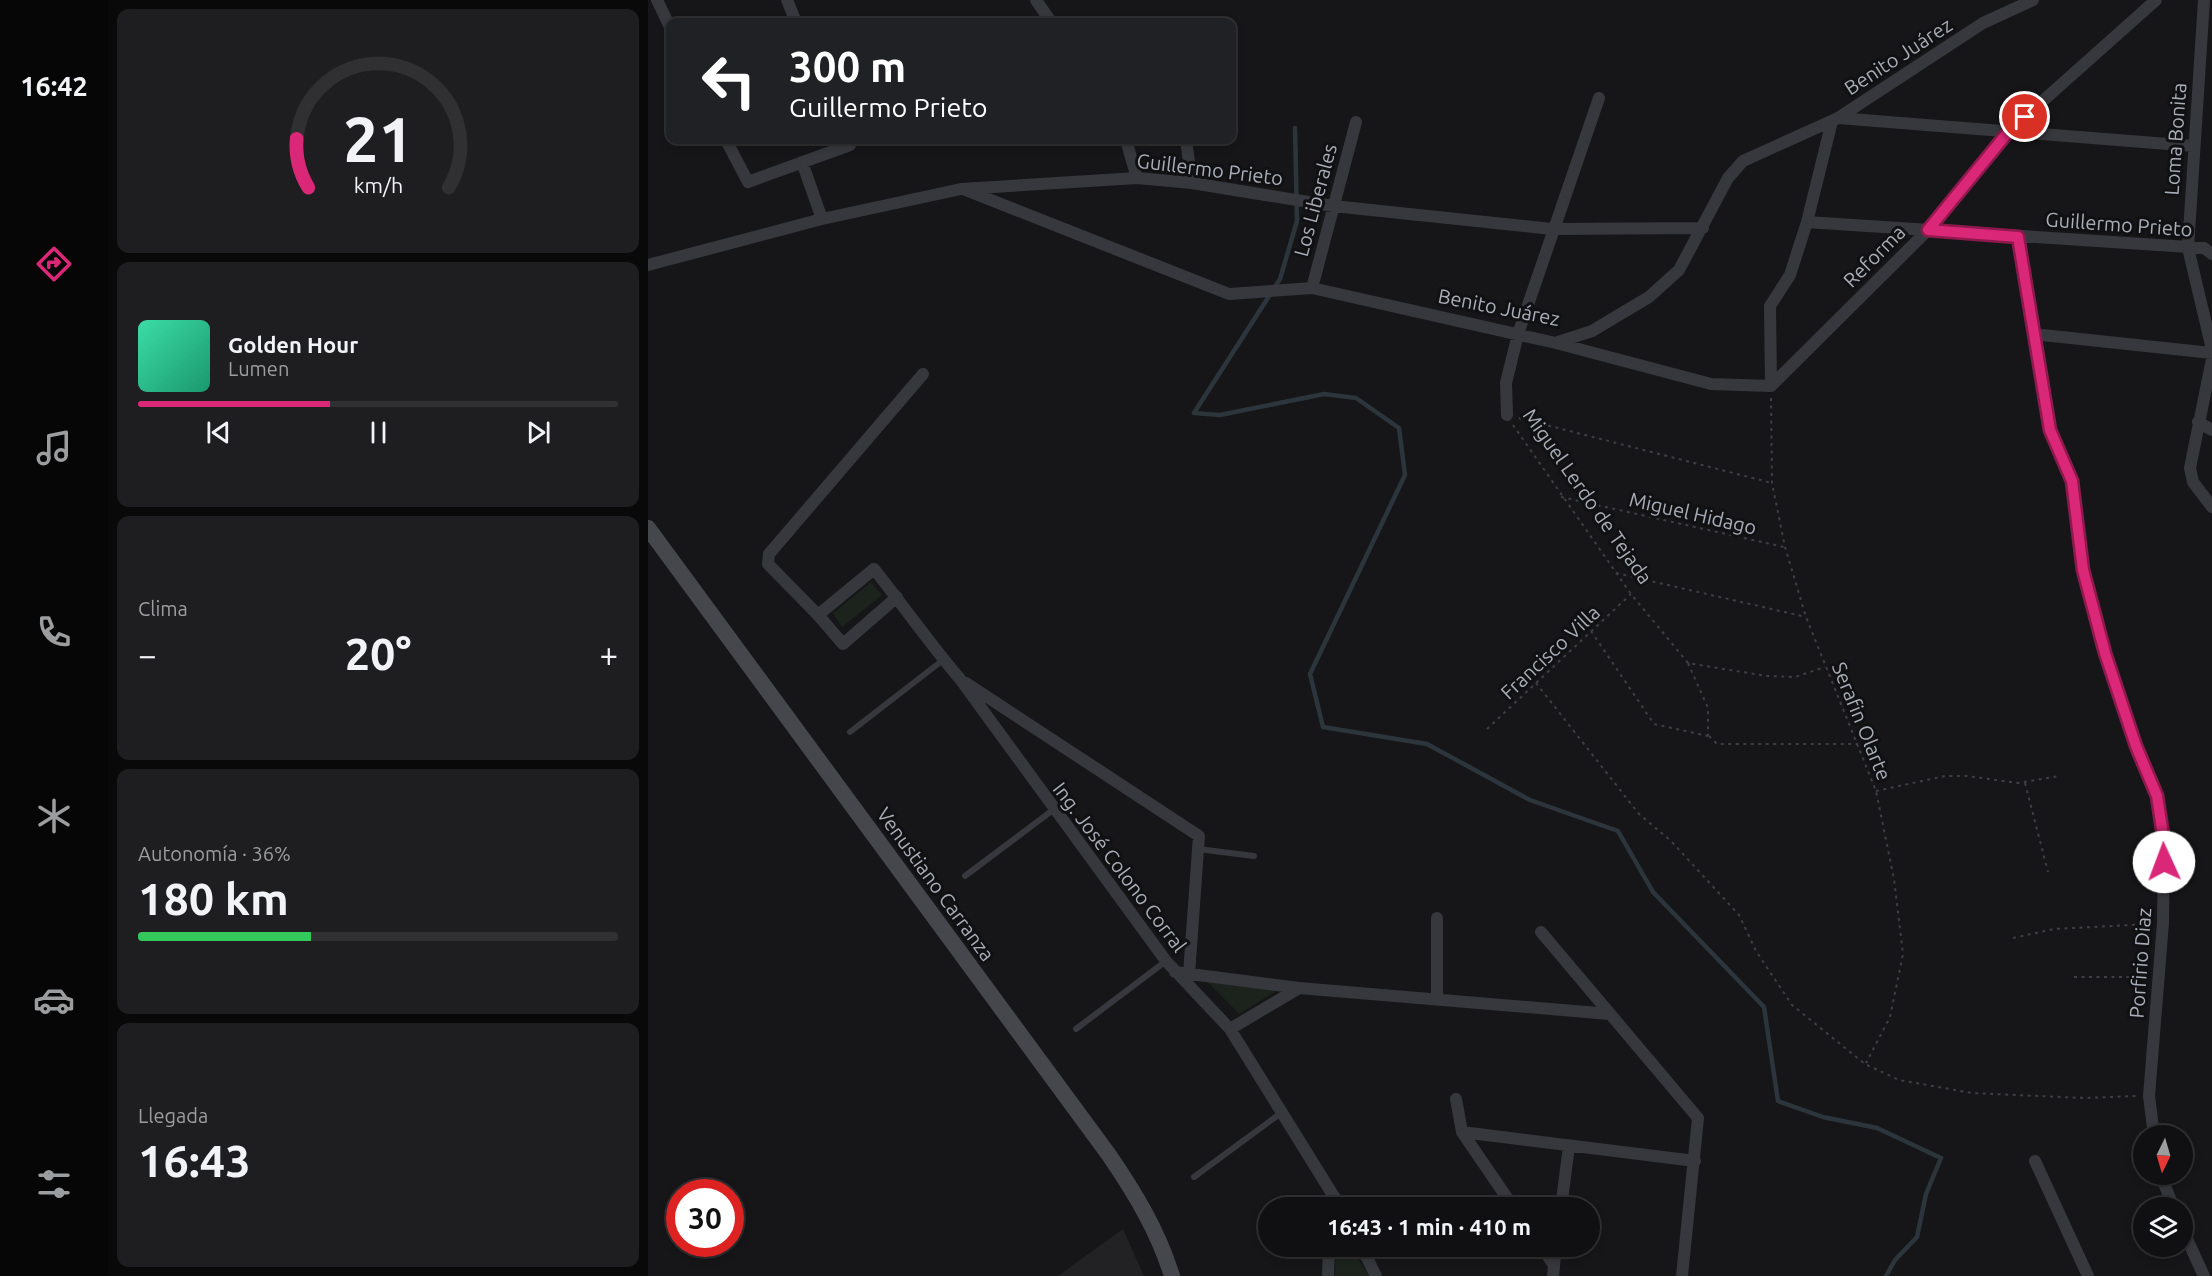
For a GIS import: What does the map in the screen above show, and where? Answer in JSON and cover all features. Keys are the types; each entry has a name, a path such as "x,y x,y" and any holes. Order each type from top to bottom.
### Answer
{"main road":[{"name":"Venustiano Carranza","path":"648,528 1109,1155 1144,1209 1164,1249 1172,1276"}],"street":[{"path":"657,0 666,19"},
{"path":"787,0 794,18"},
{"path":"1036,0 1048,18"},
{"name":"Benito Juárez","path":"961,189 1229,294 1312,288 1557,343 1592,331 1649,297 1679,270 1728,177 1743,161 1835,119 1983,23 2033,0"},
{"name":"Reforma","path":"1771,386 1928,230 2009,131 2156,0"},
{"name":"Loma Bonita","path":"2204,0 2188,248 2212,351"},
{"name":"Miguel Lerdo de Tejada","path":"1507,415 1506,383 1518,334 1552,229 1599,98"},
{"path":"1557,343 1711,384 1771,386 1770,306 1790,274 1807,222 1835,119 2193,146"},
{"name":"Los Liberales","path":"1312,288 1356,122"},
{"path":"728,144 748,182 849,144"},
{"path":"1127,144 1137,178"},
{"path":"1187,144 1192,183"},
{"path":"802,162 822,219"},
{"name":"Guillermo Prieto","path":"648,265 822,219 961,189 1137,178 1192,183 1333,206 1552,229 1702,228"},
{"name":"Guillermo Prieto","path":"1807,222 2204,248 2212,254"},
{"name":"Porfirio Diaz","path":"2018,237 2050,430 2072,481 2083,570 2105,653 2136,746 2157,796 2164,842 2163,923 2149,1096 2153,1125"},
{"path":"2033,334 2212,351"},
{"path":"2212,358 2190,468 2193,483 2212,507"},
{"path":"897,597 843,644 768,564 769,554 923,374"},
{"path":"2198,422 2212,430"},
{"name":"Ing. José Colono Corral","path":"818,615 874,569 960,680 1053,810 1166,961 1230,1029 1336,1197"},
{"path":"960,680 1199,836 1188,974"},
{"path":"1437,918 1437,999"},
{"path":"1541,932 1698,1118 1682,1276"},
{"path":"1175,972 1299,988 1610,1014"},
{"path":"1230,1029 1299,988"},
{"path":"1456,1099 1462,1132 1506,1197"},
{"path":"1462,1132 1695,1161"},
{"path":"1562,1197 1569,1146"},
{"path":"2035,1161 2088,1276"},
{"path":"1332,1189 1332,1197"},
{"path":"2193,1249 2206,1273"},
{"path":"1328,1276 1329,1257"},
{"path":"1367,1257 1377,1276"},
{"path":"1546,1257 1553,1271"}],"lane":[{"path":"850,732 943,660"},
{"path":"965,876 1053,810"},
{"path":"1198,849 1254,856"},
{"path":"1076,1029 1166,961"},
{"path":"1194,1177 1281,1113"}],"path":[{"name":"Serafin Olarte","path":"1771,386 1772,483 1785,547 1806,617 1876,791 1894,879 1904,954 1890,1017 1865,1064"},
{"path":"1507,415 1772,483"},
{"name":"Miguel Lerdo de Tejada","path":"1507,415 1519,437 1631,594 1688,663 1708,708 1708,736"},
{"name":"Miguel Hidago","path":"1561,497 1785,547"},
{"path":"1616,573 1806,617"},
{"name":"Francisco Villa","path":"1487,729 1631,594"},
{"path":"1591,631 1654,724 1708,736 1717,744 1858,744"},
{"path":"1688,663 1766,676 1795,677 1827,667"},
{"path":"1536,683 1639,814 1671,842 1739,915 1756,951 1792,1005 1865,1064 1899,1080 1972,1093 2083,1098 2149,1096"},
{"path":"1876,791 1945,776 1967,776 2025,783 2060,776"},
{"path":"2025,783 2048,872"},
{"path":"2013,938 2054,929 2163,923"},
{"path":"2074,977 2159,977"}],"shaded area":[{"path":"871,582 882,595 842,627 833,613"},
{"path":"1208,982 1278,990 1239,1014"},
{"path":"1123,1229 1144,1276 1058,1276"},
{"path":"1336,1257 1357,1257 1369,1276 1335,1276"}],"waterway":[{"path":"1295,128 1297,221 1280,279 1194,413 1220,415 1324,394 1356,398 1399,428 1405,475 1310,674 1323,727 1427,744 1530,800 1618,831 1653,892 1764,1007 1778,1101 1823,1117 1877,1128 1941,1158 1926,1194 1917,1237 1895,1260 1886,1276"}],"route":[{"path":"2025,117 2009,131 1928,230 2018,237 2050,430 2072,481 2083,570 2105,653 2136,746 2157,796 2164,842 2164,862"}]}
